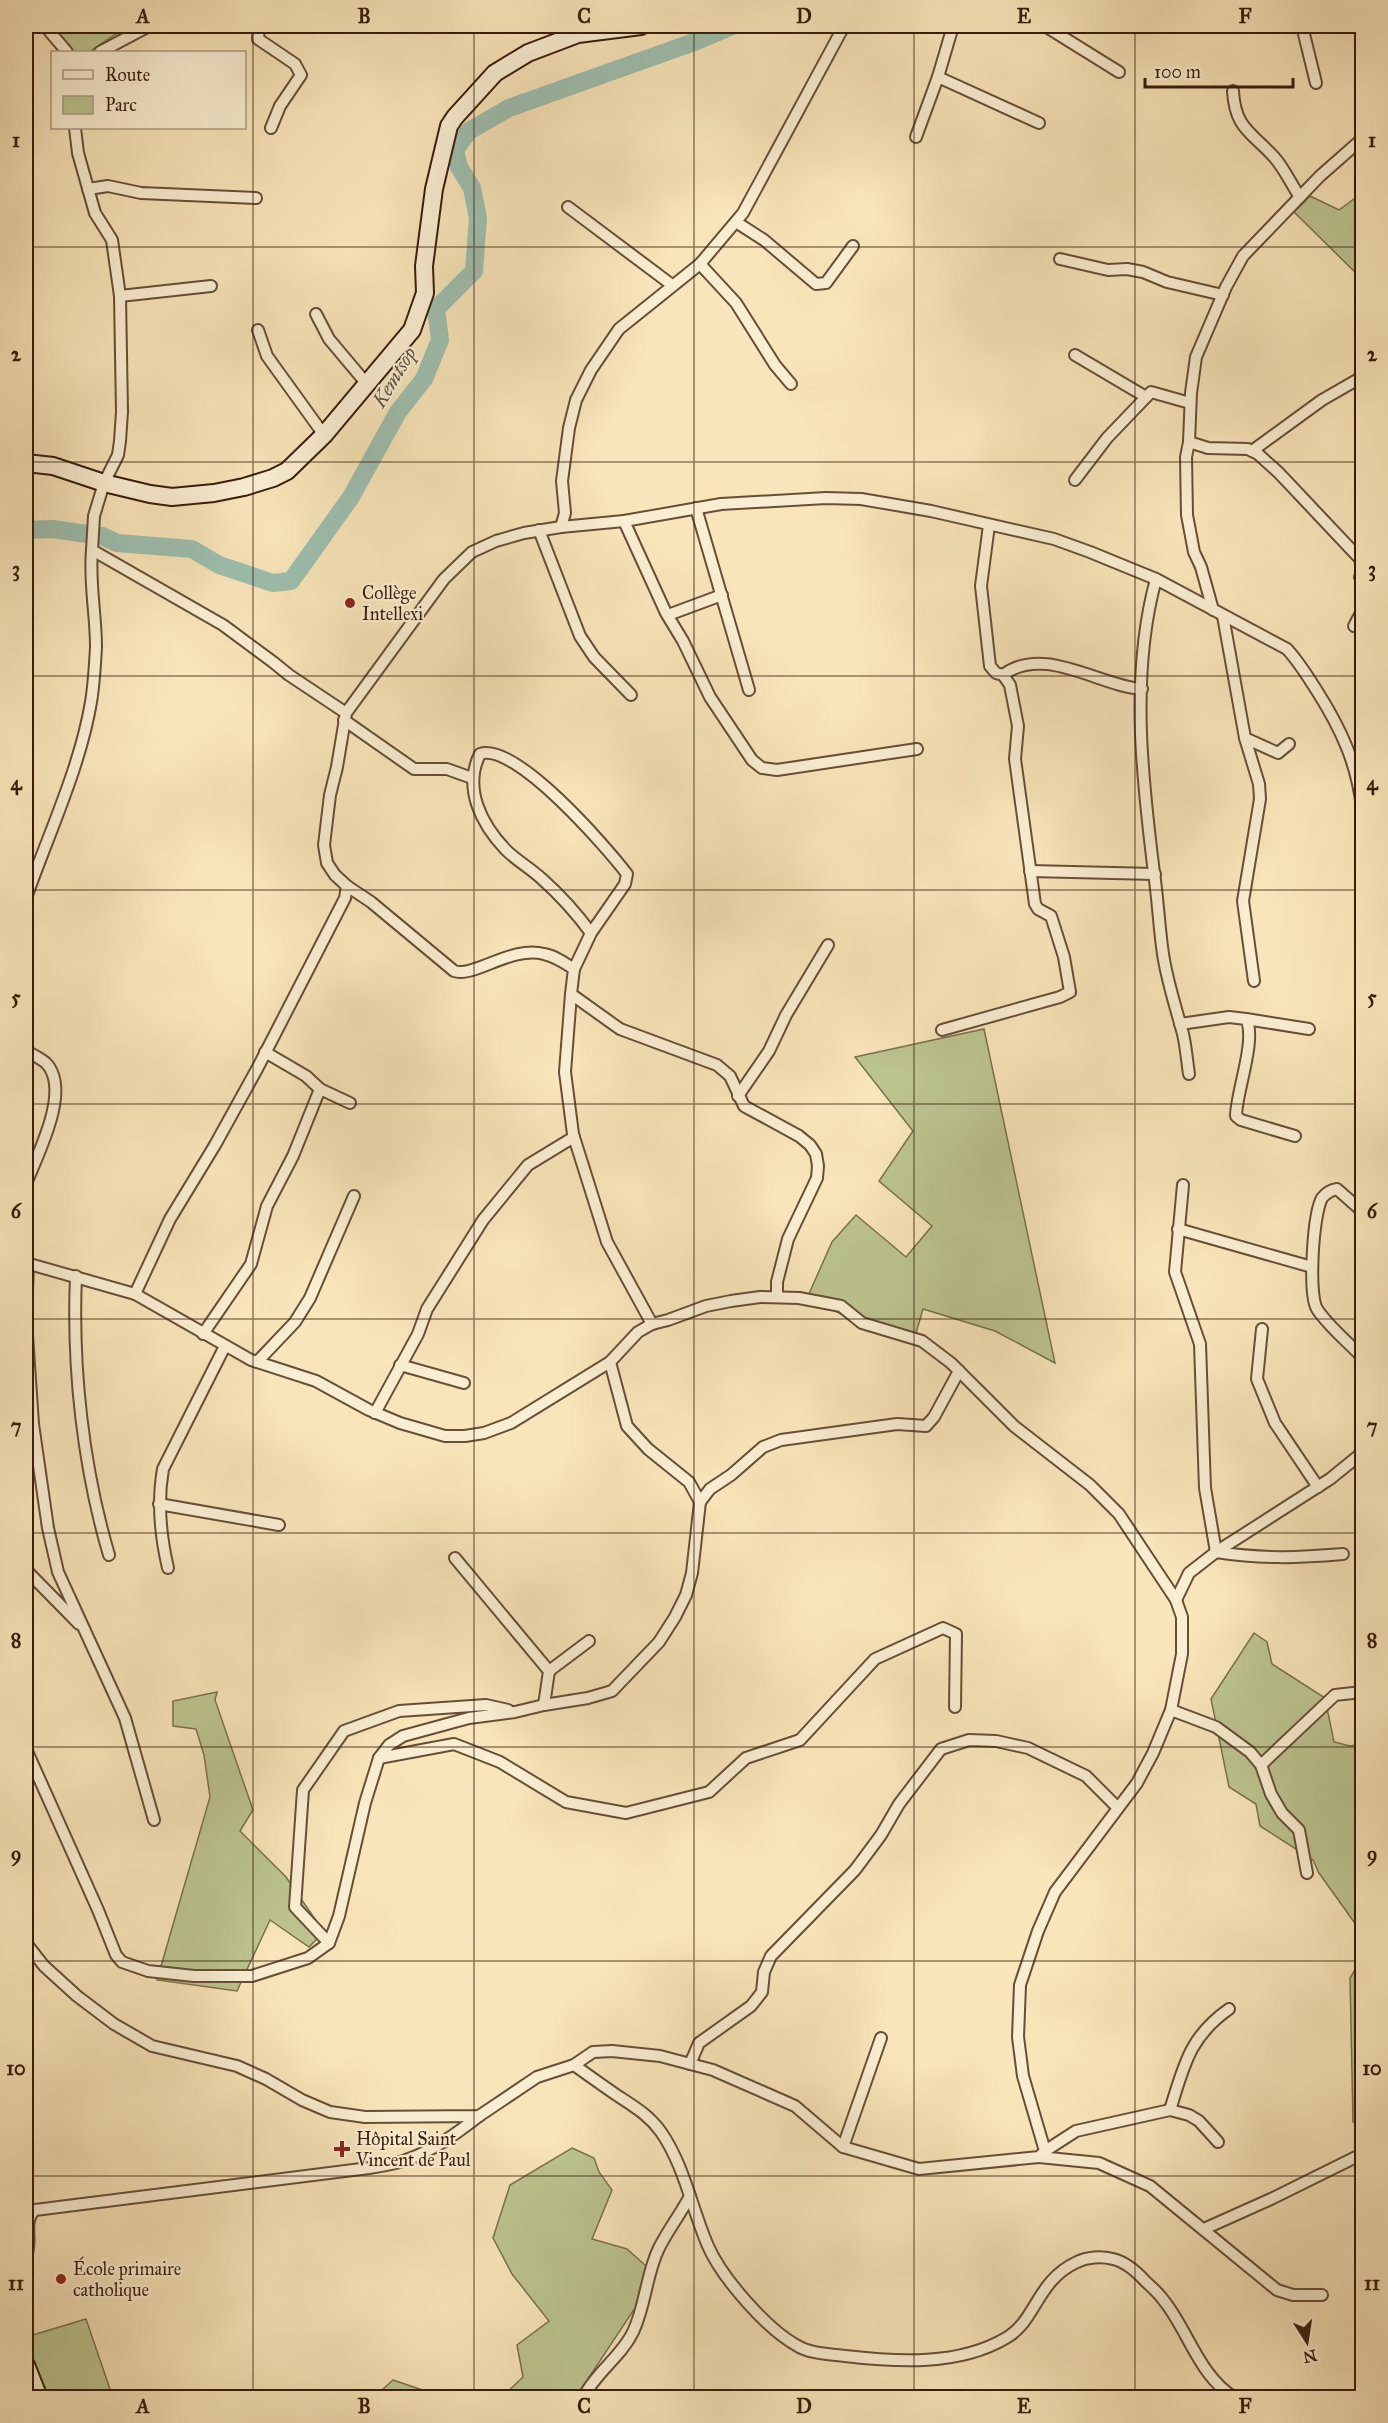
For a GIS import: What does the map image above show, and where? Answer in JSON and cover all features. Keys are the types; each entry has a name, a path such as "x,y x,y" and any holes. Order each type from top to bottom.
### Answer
{"street":[{"path":"45,26 66,51"},
{"path":"102,51 149,26"},
{"path":"259,26 258,39 295,64 301,75 280,106 271,128"},
{"path":"26,463 53,466 104,483 172,497 214,493 244,487 287,471 324,435 412,330 425,293 424,266 434,189 449,126 455,117 495,73 528,54 578,34 641,26"},
{"path":"561,527 565,513 562,489 565,453 576,400 591,370 619,329 699,264 736,222 844,26"},
{"path":"916,137 938,77 953,26"},
{"path":"1045,26 1119,72"},
{"path":"1302,26 1316,82"},
{"path":"938,77 1039,123"},
{"path":"1233,91 1234,110 1241,124 1275,158 1300,196"},
{"path":"26,898 67,784 79,759 91,701 96,646 91,590 93,523 104,483 118,455 122,412 120,296 112,240 95,213 75,129"},
{"path":"1254,981 1243,901 1260,799 1259,783 1245,738 1218,613 1194,552 1187,515 1186,458 1189,442 1190,403 1196,357 1222,295 1248,250 1341,156 1362,139"},
{"path":"88,189 108,186 141,193 256,198"},
{"path":"568,207 672,285"},
{"path":"736,222 764,240 816,284 826,283 853,246"},
{"path":"1060,259 1098,269 1127,269 1143,272 1167,282 1222,295"},
{"path":"699,264 736,303 775,365 791,384"},
{"path":"120,296 211,286"},
{"path":"316,314 329,339 366,383"},
{"path":"258,330 267,356 324,435"},
{"path":"1075,355 1146,397"},
{"path":"1252,451 1322,400 1362,377"},
{"path":"1075,480 1101,446 1151,392 1190,403"},
{"path":"1189,442 1208,447 1252,451 1279,473 1362,561"},
{"path":"574,969 544,954 535,953 508,956 469,972 454,971 335,875 327,863 324,845 330,795 345,716 458,563 482,547 508,537 539,530 624,521 721,504 826,498 861,499 931,511 1054,539 1118,562 1156,579 1282,646 1298,662 1335,719 1351,754 1361,789 1362,808"},
{"path":"696,508 749,690"},
{"path":"624,521 710,697 752,760 762,768 777,770 917,749"},
{"path":"989,525 981,586 990,666 996,673 1004,675 1024,664 1046,665 1087,673 1120,686 1142,689"},
{"path":"539,530 580,636 594,657 631,695"},
{"path":"92,547 223,625 414,769 447,770 472,778"},
{"path":"1362,573 1360,577 1362,580"},
{"path":"1156,579 1148,608 1142,689 1146,814 1155,874 1163,956 1180,1024 1189,1074"},
{"path":"668,615 722,596"},
{"path":"1354,626 1362,611"},
{"path":"942,1030 1060,997 1070,992 1051,916 1038,909 1035,904 1015,759 1018,726 1010,685 1004,675"},
{"path":"1245,738 1278,753 1289,744"},
{"path":"591,933 542,879 507,852 497,840 474,799 472,778 480,754 489,752 501,757 520,768 562,801 620,864 628,876 626,884 591,933 574,969 565,1072 567,1103 574,1137 607,1242 651,1324"},
{"path":"1030,871 1155,874"},
{"path":"135,1294 170,1219 215,1145 265,1052 345,898 347,886"},
{"path":"738,1096 769,1050 786,1015 828,945"},
{"path":"571,994 620,1029 717,1065 730,1076 738,1096 749,1110 799,1136 810,1145 816,1154 817,1178 788,1239 779,1272 777,1297"},
{"path":"1180,1024 1229,1017 1309,1029"},
{"path":"1246,1018 1249,1027 1245,1068 1236,1116 1240,1120 1294,1136"},
{"path":"26,1051 46,1064 54,1078 55,1095 52,1115 26,1184"},
{"path":"265,1052 306,1076 320,1089 350,1103"},
{"path":"203,1334 251,1264 258,1233 271,1195 293,1156 320,1089"},
{"path":"375,1413 418,1334 427,1309 483,1220 528,1165 574,1137"},
{"path":"1183,1185 1175,1272 1200,1344 1205,1488 1216,1552"},
{"path":"1362,1211 1342,1191 1331,1190 1324,1196 1318,1210 1312,1267 1316,1308 1362,1357"},
{"path":"257,1362 295,1322 310,1298 354,1196"},
{"path":"1178,1228 1312,1267"},
{"path":"26,1488 29,1423 27,1263 135,1294 203,1334 257,1362 316,1381 375,1413 445,1436 484,1433 533,1411 610,1362 638,1332 651,1324 723,1302 777,1297 799,1298 841,1306 862,1323 922,1341 959,1371 1014,1426 1090,1485 1119,1514 1176,1600 1182,1617 1182,1654 1171,1710 1153,1753 1137,1783 1055,1892 1038,1931 1020,1984 1018,2037 1023,2076 1042,2154"},
{"path":"76,1276 78,1368 88,1471 109,1555"},
{"path":"1262,1329 1257,1379 1275,1423 1317,1487"},
{"path":"168,1568 163,1547 159,1504 163,1469 225,1346"},
{"path":"610,1362 627,1426 648,1449 689,1482 700,1502"},
{"path":"400,1365 464,1383"},
{"path":"26,1749 116,1955 122,1962 148,1971 194,1976 252,1976 308,1958 329,1943 339,1916 365,1803 378,1758 389,1745 403,1736 470,1718 515,1712 612,1691 659,1642 686,1595 692,1573 700,1502 710,1489 731,1475 763,1447 781,1440 897,1424 926,1426 934,1417 959,1371"},
{"path":"29,1423 58,1572 125,1718 154,1820"},
{"path":"1176,1600 1189,1573 1216,1552 1317,1487 1362,1453"},
{"path":"159,1504 279,1525"},
{"path":"1216,1552 1256,1558 1302,1558 1343,1554"},
{"path":"455,1558 549,1671"},
{"path":"26,1570 86,1630"},
{"path":"378,1758 454,1744 500,1762 566,1802 626,1813 709,1792 746,1758 800,1740 874,1659 943,1628 956,1634 956,1707"},
{"path":"544,1705 549,1671 590,1641"},
{"path":"1261,1765 1335,1695 1362,1692"},
{"path":"329,1943 295,1907 303,1790 344,1731 399,1711 486,1705 515,1712"},
{"path":"1171,1710 1216,1727 1250,1752 1261,1765 1271,1794 1282,1814 1299,1830 1307,1873"},
{"path":"690,2064 699,2043 751,2006 762,1992 764,1972 771,1956 855,1870 881,1835 899,1804 941,1749 969,1740 996,1741 1028,1748 1086,1776 1118,1808"},
{"path":"26,1942 44,1966 77,1996 114,2024 152,2046 237,2066 330,2112 365,2117 479,2116"},
{"path":"1170,2110 1181,2073 1195,2041 1210,2022 1229,2009"},
{"path":"843,2147 881,2038"},
{"path":"26,2256 29,2239 27,2223 35,2210 369,2168 406,2161 456,2134 537,2077 574,2065 593,2052 603,2050 660,2056 713,2070 795,2106 843,2147 919,2169 1042,2154 1099,2163 1150,2186 1277,2290 1293,2295 1322,2295"},
{"path":"574,2065 645,2112 662,2133 690,2196 709,2248 734,2287 774,2328 797,2346 820,2354 895,2361 963,2355 1008,2337 1022,2323 1048,2283 1058,2272 1083,2259 1113,2259 1134,2270 1165,2302 1210,2377 1234,2397"},
{"path":"1042,2154 1076,2130 1170,2110 1189,2115 1199,2121 1218,2142"},
{"path":"1204,2229 1362,2154"},
{"path":"583,2397 603,2368 625,2348 634,2330 659,2248 690,2196"},
{"path":"26,2365 39,2397"}],"green space":[{"path":"52,26 135,26 116,34 90,51 73,51"},
{"path":"1362,193 1362,279 1294,212 1310,196 1339,210"},
{"path":"984,1029 1055,1363 995,1331 923,1309 914,1340 859,1324 808,1296 832,1242 856,1215 906,1257 932,1226 879,1181 913,1131 855,1057"},
{"path":"1254,1633 1267,1642 1272,1664 1325,1698 1334,1742 1350,1746 1362,1744 1362,2124 1353,2122 1350,1978 1358,1965 1359,1929 1319,1873 1313,1860 1260,1826 1256,1804 1229,1787 1211,1699"},
{"path":"217,1692 215,1700 253,1810 240,1831 286,1877 324,1932 309,1947 270,1920 237,1991 157,1980 210,1797 204,1755 196,1729 173,1726 173,1701"},
{"path":"572,2148 594,2158 599,2172 612,2190 592,2239 627,2249 646,2266 635,2308 576,2397 493,2397 503,2396 523,2377 517,2345 549,2321 512,2274 493,2238 510,2185"},
{"path":"86,2319 111,2392 90,2397 42,2397 26,2354 26,2337"},
{"path":"393,2380 443,2397 374,2397"}],"waterway":[{"name":"Kemtsop","path":"26,530 52,529 102,536 117,543 192,549 219,565 273,583 291,581 351,497 398,412 424,379 440,340 436,309 474,271 478,218 472,188 459,167 455,150 469,131 509,108 697,41 732,26"}],"place":[{"name":"Collège Intellexi","path":"350,603"},
{"name":"Hôpital Saint Vincent de Paul","path":"342,2149"},
{"name":"École primaire catholique","path":"61,2279"}]}
